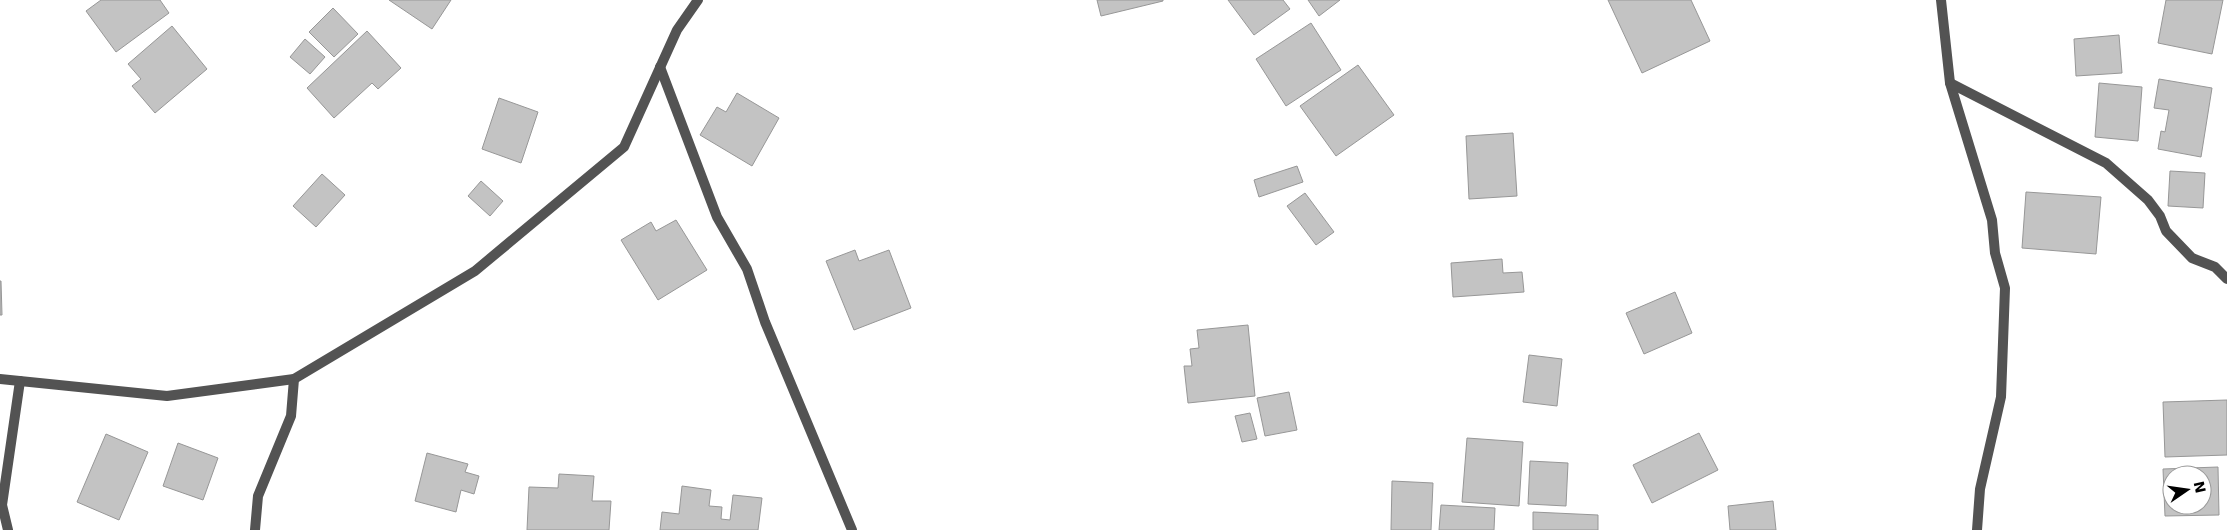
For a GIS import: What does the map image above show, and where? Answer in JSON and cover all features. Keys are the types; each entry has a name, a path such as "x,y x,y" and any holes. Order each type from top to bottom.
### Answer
{"street":[{"path":"0,379 167,396 294,379 475,271 624,147 677,30 698,0"},
{"path":"1940,0 1950,83 1992,220 1995,253 2005,288 2002,397 1980,489 1977,530"},
{"path":"660,67 717,217 747,269 765,322 852,530"},
{"path":"1950,83 2106,163 2148,200 2160,216 2166,231 2192,258 2216,267 2227,279"},
{"path":"255,530 258,496 291,416 294,379"},
{"path":"8,530 2,505 20,381"}],"building":[{"path":"101,0 160,0 169,13 116,52 86,11"},
{"path":"389,0 451,0 432,29"},
{"path":"1097,0 1163,0 1163,1 1101,16"},
{"path":"1228,0 1283,0 1290,9 1254,35"},
{"path":"1308,0 1340,0 1319,16"},
{"path":"1608,0 1691,0 1710,41 1642,73"},
{"path":"2166,0 2223,0 2212,54 2158,43"},
{"path":"333,8 358,34 334,57 309,32"},
{"path":"1311,23 1341,70 1286,106 1256,59"},
{"path":"172,26 207,69 155,113 132,86 141,79 128,64"},
{"path":"367,31 401,68 378,89 372,83 334,118 307,88"},
{"path":"2119,35 2122,73 2076,76 2074,39"},
{"path":"305,39 325,57 310,74 290,57"},
{"path":"1358,65 1394,115 1336,156 1300,106"},
{"path":"2159,79 2212,88 2201,157 2158,149 2161,131 2165,132 2169,110 2154,108"},
{"path":"2099,83 2142,87 2138,141 2095,137"},
{"path":"737,93 779,118 752,166 700,135 717,107 726,112"},
{"path":"499,98 538,112 521,163 482,149"},
{"path":"1513,133 1517,196 1469,199 1466,136"},
{"path":"1297,166 1303,182 1259,197 1254,180"},
{"path":"2170,171 2205,173 2203,208 2168,206"},
{"path":"322,174 345,195 316,227 293,206"},
{"path":"481,181 503,201 490,216 468,196"},
{"path":"2026,192 2101,197 2096,254 2022,248"},
{"path":"1305,193 1334,232 1316,245 1287,206"},
{"path":"676,220 707,270 658,300 621,240 651,222 656,231"},
{"path":"855,250 859,261 889,250 911,308 854,330 826,261"},
{"path":"1502,259 1503,273 1522,272 1524,292 1453,297 1451,263"},
{"path":"1,281 2,315 0,315"},
{"path":"1675,292 1692,333 1644,354 1626,313"},
{"path":"1248,325 1255,396 1188,403 1184,366 1192,366 1190,349 1199,348 1197,330"},
{"path":"1529,355 1562,359 1557,406 1523,402"},
{"path":"1289,392 1297,430 1265,436 1257,398"},
{"path":"2227,400 2227,455 2165,457 2163,402"},
{"path":"1250,413 1257,439 1242,442 1235,416"},
{"path":"1699,433 1718,470 1652,503 1633,465"},
{"path":"106,434 148,452 119,520 77,502"},
{"path":"1467,438 1523,442 1519,506 1462,502"},
{"path":"178,443 218,458 203,500 163,486"},
{"path":"427,453 468,464 465,472 479,476 474,494 461,490 456,512 415,501"},
{"path":"1530,461 1568,463 1566,506 1528,504"},
{"path":"2212,467 2218,467 2219,515 2165,516 2212,515"},
{"path":"559,474 594,476 592,501 611,501 609,530 527,530 529,487 558,488"},
{"path":"1392,481 1433,483 1431,530 1391,530"},
{"path":"682,486 711,490 709,506 722,507 721,519 730,520 733,495 762,498 758,530 660,530 662,512 679,514"},
{"path":"1773,501 1776,530 1730,530 1728,506"},
{"path":"1441,505 1495,508 1494,530 1439,530"},
{"path":"1533,512 1598,515 1598,530 1533,530"}]}
